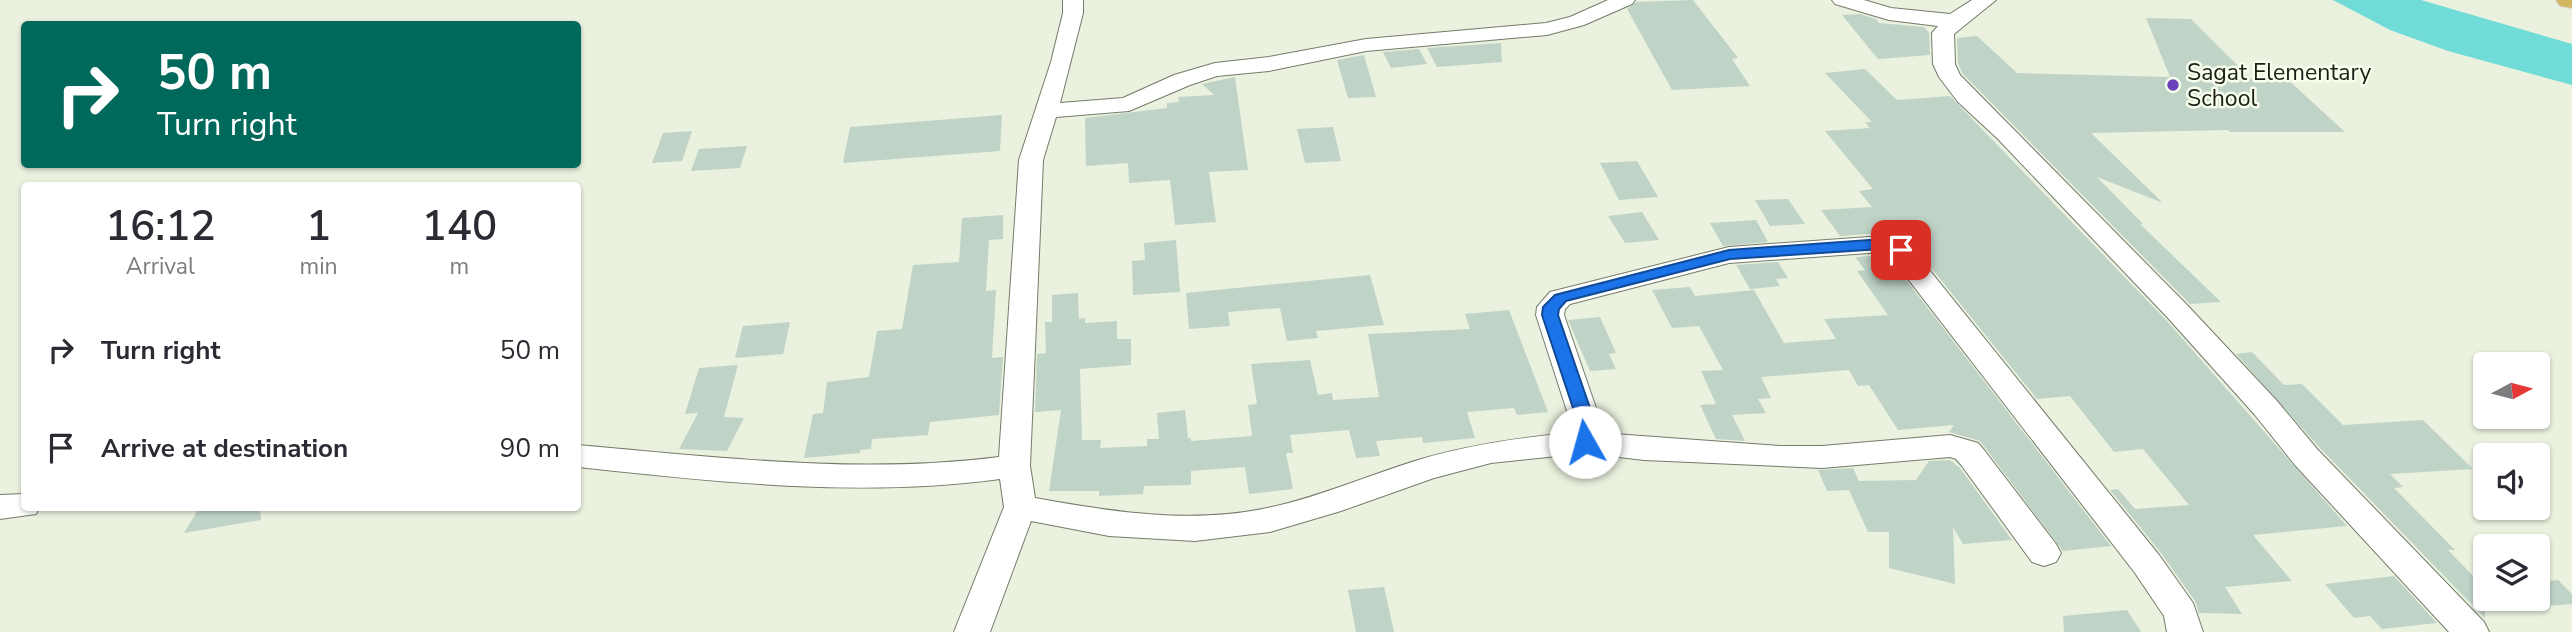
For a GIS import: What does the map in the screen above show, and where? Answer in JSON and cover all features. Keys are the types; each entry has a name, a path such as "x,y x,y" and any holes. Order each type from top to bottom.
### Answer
{"street":[{"path":"972,632 1020,508 1014,466 1031,160 1062,62 1073,13 1073,0"},
{"path":"1046,111 1107,108 1129,104 1191,76 1215,70 1269,64 1366,45 1547,29 1625,0"},
{"path":"1842,0 1889,14 1954,21"},
{"path":"1986,0 1954,21 1943,33 1944,64 1950,77 1966,97 2006,134 2178,312 2266,408 2306,457 2470,632"},
{"path":"1585,442 1582,411 1550,315 1551,307 1560,298 1729,255 1883,244 1893,246 1905,256 2147,564 2181,612 2185,632"},
{"path":"1020,508 1109,524 1195,529 1270,520 1331,503 1426,468 1491,452 1585,442 1644,449 1822,457 1938,445 1959,447 1973,458 2044,553"},
{"path":"581,456 816,476 961,475 1014,466"},
{"path":"0,507 21,506"}],"water":[{"path":"2333,0 2421,0 2572,44 2572,85 2448,51 2390,30"}],"building":[{"path":"1693,0 1738,58 1732,59 1750,86 1672,90 1627,9 1636,2"},
{"path":"1860,14 1876,19 1879,23 1924,27 1929,33 1930,55 1878,59 1842,15"},
{"path":"2146,18 2191,19 2251,79 2285,77 2345,132 2228,130 2091,133 2163,203 2097,177 2143,224 2140,224 2221,302 2190,304 1962,73 1958,63 1957,38 1977,36 2017,73 2170,77"},
{"path":"1501,43 1502,62 1437,67 1427,48"},
{"path":"1419,49 1427,64 1391,68 1383,52"},
{"path":"1364,55 1376,97 1348,98 1337,60"},
{"path":"1865,69 1897,100 1950,96 2166,320 2347,526 2253,535 2292,581 2225,587 2242,614 2199,613 2195,601 2161,553 2110,490 2118,489 2135,509 2189,505 2143,449 2114,452 2070,396 2037,399 1908,239 1883,233 1840,236 1821,210 1872,207 1859,191 1873,189 1825,131 1870,128 1865,122 1872,122 1825,73"},
{"path":"1235,77 1248,170 1209,172 1216,222 1175,225 1170,180 1129,183 1128,163 1086,166 1085,118 1167,108 1167,103 1179,102 1178,97 1214,95 1202,84"},
{"path":"1002,115 1000,151 843,163 850,127"},
{"path":"1333,127 1341,161 1305,163 1297,129"},
{"path":"692,131 682,161 652,163 663,133"},
{"path":"747,146 740,168 691,171 699,149"},
{"path":"1637,161 1658,197 1619,200 1600,163"},
{"path":"1788,199 1805,224 1770,226 1755,200"},
{"path":"1642,212 1659,240 1625,243 1608,216"},
{"path":"1003,215 1003,239 989,240 986,291 996,290 992,358 1003,357 999,415 930,422 928,435 872,439 871,449 860,450 860,453 804,458 813,414 823,413 827,382 869,377 877,331 902,329 913,265 959,262 962,218"},
{"path":"1756,220 1768,242 1723,246 1710,223"},
{"path":"1176,240 1180,292 1133,295 1132,261 1145,260 1144,243"},
{"path":"1887,255 2111,546 2063,551 1980,441 1949,432 1954,425 1898,430 1869,385 1858,386 1849,370 1761,377 1771,398 1758,399 1766,413 1732,415 1745,441 1716,439 1700,405 1716,404 1701,371 1723,370 1699,326 1672,328 1652,290 1690,287 1695,296 1754,290 1784,343 1836,339 1824,319 1888,315 1857,271 1865,270 1855,257"},
{"path":"1778,262 1788,278 1776,279 1780,286 1750,289 1736,265"},
{"path":"1370,275 1384,325 1316,331 1318,338 1287,341 1280,308 1228,312 1230,326 1189,329 1186,293"},
{"path":"1078,293 1079,319 1085,318 1085,323 1117,321 1117,339 1131,339 1131,365 1080,369 1082,440 1101,440 1100,448 1147,446 1147,439 1159,439 1157,413 1185,410 1188,438 1191,438 1191,441 1252,436 1248,405 1257,404 1251,364 1310,360 1318,395 1332,393 1333,400 1379,397 1368,334 1470,329 1465,314 1509,310 1548,412 1517,415 1514,408 1467,412 1475,438 1423,443 1422,437 1376,441 1380,456 1356,458 1349,430 1290,435 1293,453 1286,453 1293,489 1249,494 1245,467 1191,471 1191,485 1144,486 1143,494 1099,496 1099,491 1049,491 1061,410 1035,412 1037,354 1046,353 1045,322 1052,322 1052,295"},
{"path":"1600,317 1616,353 1609,354 1616,369 1590,371 1568,320"},
{"path":"790,322 783,354 735,358 743,326"},
{"path":"2252,352 2284,385 2302,384 2343,425 2423,420 2473,469 2390,474 2403,487 2394,488 2455,550 2448,550 2473,576 2473,606 2319,447 2236,354"},
{"path":"738,365 724,417 744,418 727,451 679,449 698,413 685,414 699,368"},
{"path":"1950,460 1960,468 2012,540 1963,544 1953,527 1955,584 1889,568 1889,532 1868,532 1849,490 1827,491 1818,470 1853,468 1859,481 1916,480 1929,461"},
{"path":"197,511 260,511 261,520 184,533"},
{"path":"2394,576 2437,623 2382,629 2370,616 2354,618 2325,584"},
{"path":"2558,580 2572,594 2572,604 2550,606 2550,581"},
{"path":"1384,587 1394,632 1356,632 1348,590"},
{"path":"2127,610 2141,632 2064,632 2063,616"}],"place":[{"name":"Sagat Elementary School","path":"2173,85"}],"route":[{"path":"1585,442 1582,411 1550,315 1551,307 1560,298 1729,255 1883,244 1901,250"}]}
